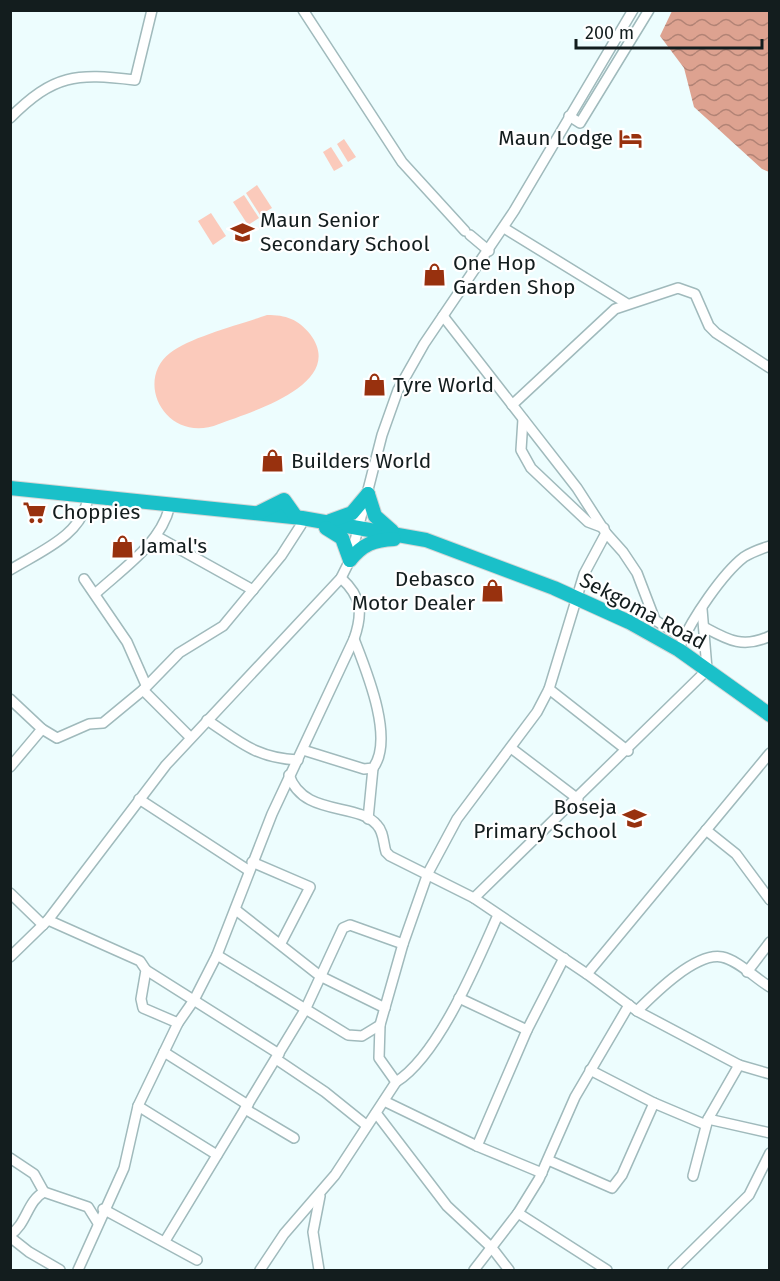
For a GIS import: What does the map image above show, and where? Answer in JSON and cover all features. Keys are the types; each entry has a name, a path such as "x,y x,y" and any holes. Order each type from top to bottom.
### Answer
{"highway":[{"name":"Sekgoma Road","path":"10,488 256,512 299,521"},
{"path":"350,560 342,538 326,525 352,513 368,494"},
{"path":"368,494 375,516 395,536"},
{"name":"Sekgoma Road","path":"174,505 212,513 299,521 395,536 467,553 576,597 681,644 707,669 770,715"},
{"path":"350,560 358,550 372,541 395,536"}],"street":[{"path":"10,118 27,101 72,76 91,75 135,80 152,10"},
{"path":"303,10 396,154 467,233 489,251"},
{"path":"13,953 46,922 139,799 190,737 341,578 350,560 382,435 398,390 443,316 504,228 568,116 633,10"},
{"path":"568,116 580,123 650,10"},
{"path":"504,228 626,303"},
{"path":"512,405 605,316 626,303 678,288 690,291 697,297 709,326 716,333 770,368"},
{"path":"443,316 578,488 605,531 637,573 655,620 681,644 702,609 733,567 745,557 770,546"},
{"path":"523,419 521,450 527,463 588,522 605,531"},
{"path":"10,570 74,529 85,514 88,497"},
{"path":"95,594 156,536 174,505"},
{"path":"10,699 42,729 57,738 89,724 100,725 145,687 178,653 223,626 281,556 299,521"},
{"path":"396,1082 379,1058 380,1025 403,944 428,873 457,819 537,712 549,689 576,597 605,531"},
{"path":"156,536 253,590"},
{"path":"78,1270 124,1168 138,1106 178,1023 194,1000 217,955 236,910 250,866 289,776 354,639 362,609 357,597 341,578"},
{"path":"84,579 127,642 145,687 190,737"},
{"path":"474,898 691,689 707,669 702,609"},
{"path":"704,627 735,643 744,645 770,636"},
{"path":"354,639 368,676 382,736 379,761 373,768 368,819"},
{"path":"549,689 628,750"},
{"path":"207,720 259,754 273,759 298,760"},
{"path":"10,767 42,729"},
{"path":"511,748 578,799"},
{"path":"303,750 364,769 373,768"},
{"path":"587,974 770,753"},
{"path":"289,776 295,786 316,802 374,822 382,832 386,852 474,898 564,958 633,1008 739,1065 770,1074"},
{"path":"139,799 250,866 310,887 281,943"},
{"path":"706,830 742,861 770,900"},
{"path":"10,893 46,922 132,956 144,964 146,970 141,999 143,1008 178,1023"},
{"path":"236,910 281,943 320,976 385,1008"},
{"path":"260,1270 284,1234 320,1194 396,1082 413,1070 459,998 498,915"},
{"path":"165,1241 305,1010 346,925 403,944"},
{"path":"747,972 770,942"},
{"path":"217,955 305,1010 355,1037 380,1025"},
{"path":"474,1270 518,1213 542,1173 590,1070 633,1008 678,974 709,958 722,957 770,987"},
{"path":"477,1146 527,1030 564,958"},
{"path":"146,970 278,1057 366,1125"},
{"path":"459,998 527,1030"},
{"path":"164,1052 294,1138"},
{"path":"693,1176 707,1122 739,1065"},
{"path":"590,1070 654,1103 707,1122 770,1132"},
{"path":"384,1101 477,1146 542,1173"},
{"path":"548,1160 612,1188 622,1175 654,1103"},
{"path":"138,1106 218,1155"},
{"path":"376,1113 447,1206 492,1248 509,1270"},
{"path":"673,1270 749,1195 770,1153"},
{"path":"10,1158 34,1174 44,1192 88,1207 98,1223"},
{"path":"44,1192 37,1196 25,1220 10,1236 29,1252 60,1270"},
{"path":"320,1194 313,1232 319,1266 327,1270"},
{"path":"104,1209 197,1260"},
{"path":"518,1213 607,1270"}],"shaded area":[{"path":"344,139 356,157 348,162 337,144"},
{"path":"331,147 343,166 334,171 323,152"},
{"path":"257,185 272,208 260,215 246,193"},
{"path":"244,195 259,218 248,225 233,202"},
{"path":"211,213 226,236 213,245 198,221"},
{"path":"267,315 291,319 310,334 318,352 316,367 306,381 271,403 219,424 200,428 184,426 171,418 161,407 156,394 155,379 159,365 170,353 203,336"}],"water":[{"path":"672,11 769,11 769,172 762,169 694,107 684,68 660,36"}],"place":[{"name":"Maun Lodge","path":"631,138"},
{"name":"Maun Senior Secondary School","path":"242,232"},
{"name":"One Hop Garden Shop","path":"435,275"},
{"name":"Tyre World","path":"375,385"},
{"name":"Builders World","path":"273,461"},
{"name":"Choppies","path":"34,512"},
{"name":"Jamal's","path":"122,546"},
{"name":"Debasco Motor Dealer","path":"493,591"},
{"name":"Boseja Primary School","path":"635,819"}]}
